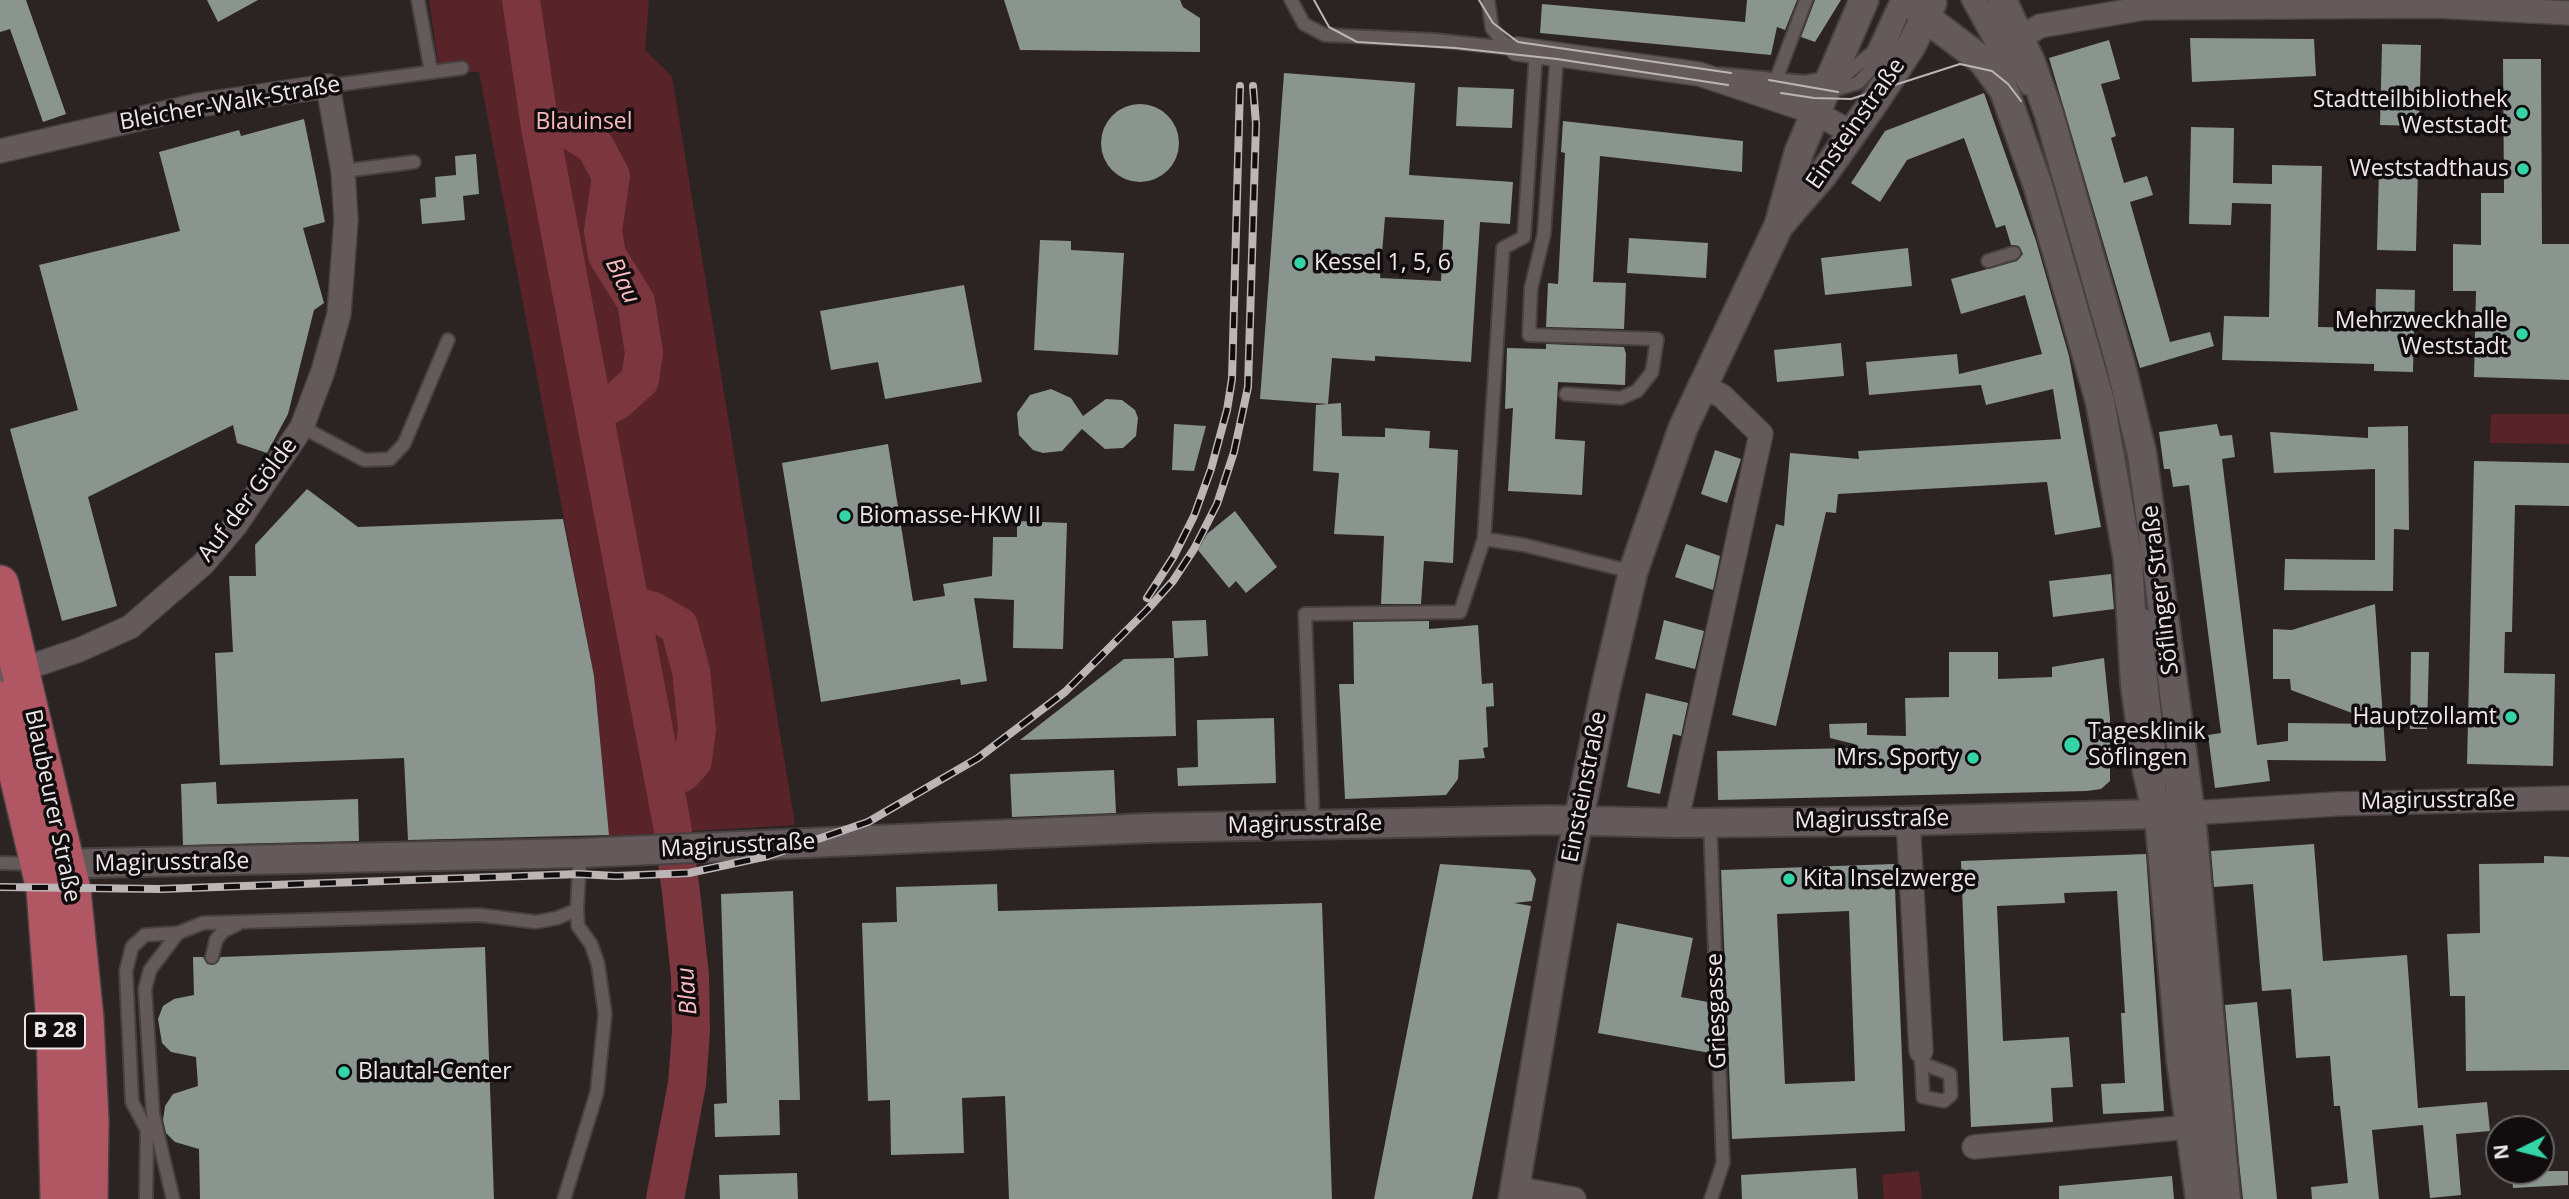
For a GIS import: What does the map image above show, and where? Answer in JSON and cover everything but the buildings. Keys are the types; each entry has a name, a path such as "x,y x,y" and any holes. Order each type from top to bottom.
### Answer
{"main road":[{"name":"Blaubeurer Straße","path":"0,584 11,674 55,865 70,1021 90,1121 89,1199"},
{"name":"Blaubeurer Straße","path":"0,700 55,865"},
{"name":"Blaubeurer Straße","path":"59,1199 70,1021"}],"street":[{"name":"Einsteinstraße","path":"1514,1194 1579,820 1633,572 1658,492 1700,386 1779,225 1799,152 1864,0"},
{"name":"Söflinger Straße","path":"2002,0 1998,47 2046,244 2092,370 2113,466 2130,578 2133,664 2141,736 2172,815 2226,1199"},
{"name":"Einsteinstraße","path":"1779,225 1824,173 1897,69 1919,5"},
{"name":"Söflinger Straße","path":"1919,5 1998,47 2049,114 2134,417 2153,518 2180,754 2172,815 2190,1127 2202,1199"},
{"path":"1998,47 2040,26 2145,8 2434,6 2569,13"},
{"path":"1537,51 1699,74 1728,85 1823,95 1852,133"},
{"name":"Bleicher-Walk-Straße","path":"0,151 199,105 328,86"},
{"name":"Auf der Gölde","path":"11,674 79,650 130,627 175,590 235,526 302,427 323,371 339,314 346,220 343,171 328,86"},
{"path":"1676,823 1761,434 1722,396 1700,386"},
{"name":"Magirusstraße","path":"55,865 615,852 1149,828 1579,820 1676,823 2172,815 2337,804 2569,798"},
{"path":"1908,820 1921,1056"},
{"path":"1974,1147 2190,1127"},
{"path":"1514,1194 1574,1199"}],"lane":[{"path":"418,0 431,71"},
{"path":"1488,0 1490,19 1496,35 1537,51"},
{"path":"1772,89 1806,0"},
{"path":"1823,95 1869,58 1883,35 1896,0"},
{"path":"1968,0 1998,47"},
{"path":"1980,0 1998,47"},
{"path":"1291,2 1306,26 1325,34 1435,40 1537,51"},
{"path":"1699,74 1731,73 1772,89 1823,95 1853,86 1872,71 1919,5"},
{"path":"1537,51 1545,234 1531,288 1529,335 1657,339 1652,372 1637,391 1620,398 1566,394"},
{"path":"1313,824 1305,614 1460,612 1484,539 1503,248 1524,237 1537,51"},
{"name":"Bleicher-Walk-Straße","path":"328,86 462,68"},
{"path":"2011,92 2041,159 2096,346 2119,440 2136,542 2172,815 2189,990 2214,1199"},
{"path":"343,171 414,162"},
{"path":"1989,261 2014,253"},
{"path":"302,427 364,460 390,459 404,444 448,340"},
{"path":"1484,539 1524,544 1633,572"},
{"path":"2172,815 2183,1032 2202,1199"},
{"name":"Griesgasse","path":"1710,822 1723,1163 1711,1199"},
{"path":"564,1199 597,1091 604,1027 603,986 598,964 591,944 578,926 580,853"},
{"path":"0,863 55,865"},
{"path":"146,1199 147,1130 132,1102 126,971 132,947 145,935 178,933 203,923 479,915 536,922 577,910"},
{"path":"212,957 216,940 223,931 244,922"},
{"path":"173,1199 153,1114 145,989 150,970 178,933"},
{"path":"131,1076 139,1096"}],"green space":[{"name":"Blauinsel","path":"429,0 649,0 645,50 672,76 795,825 609,836 594,676 479,72 440,73"},
{"path":"2491,414 2569,414 2569,444 2490,443"},
{"path":"1919,1171 1922,1199 1884,1199 1882,1175"}],"waterway":[{"name":"Blau","path":"521,0 540,127 672,825 681,892 690,976 691,1031 687,1084 665,1199"},
{"name":"Blau","path":"540,127 572,131 595,146 611,176 603,231 607,255 636,302 644,353 640,380 618,400 594,413"},
{"name":"Blau","path":"630,604 653,611 679,626 691,671 697,729 693,761 682,773 664,781"}],"tram line":[{"path":"1314,0 1329,27 1357,42 1455,48 1557,59 1728,85"},
{"path":"1479,0 1493,23 1518,42 1731,73"},
{"path":"1781,93 1814,98 1851,99 1960,64 1992,71 2008,84 2021,101"},
{"path":"1769,80 1838,92"}],"railway":[{"path":"1147,598 1174,556 1194,516 1211,469 1227,410 1232,379 1240,86"},
{"path":"0,887 161,889 579,874 616,876 689,873 768,856 868,822 978,758 1065,692 1147,610 1173,581 1194,549 1217,504 1234,452 1248,387 1256,124 1253,86"}],"place":[{"name":"Stadtteilbibliothek Weststadt","path":"2522,113"},
{"name":"Weststadthaus","path":"2523,169"},
{"name":"Kessel 1, 5, 6","path":"1300,263"},
{"name":"Mehrzweckhalle Weststadt","path":"2522,334"},
{"name":"Biomasse-HKW II","path":"845,516"},
{"name":"Hauptzollamt","path":"2511,717"},
{"name":"Tagesklinik Söflingen","path":"2072,745"},
{"name":"Mrs. Sporty","path":"1973,758"},
{"name":"Kita Inselzwerge","path":"1789,879"},
{"name":"Blautal-Center","path":"344,1072"}]}
